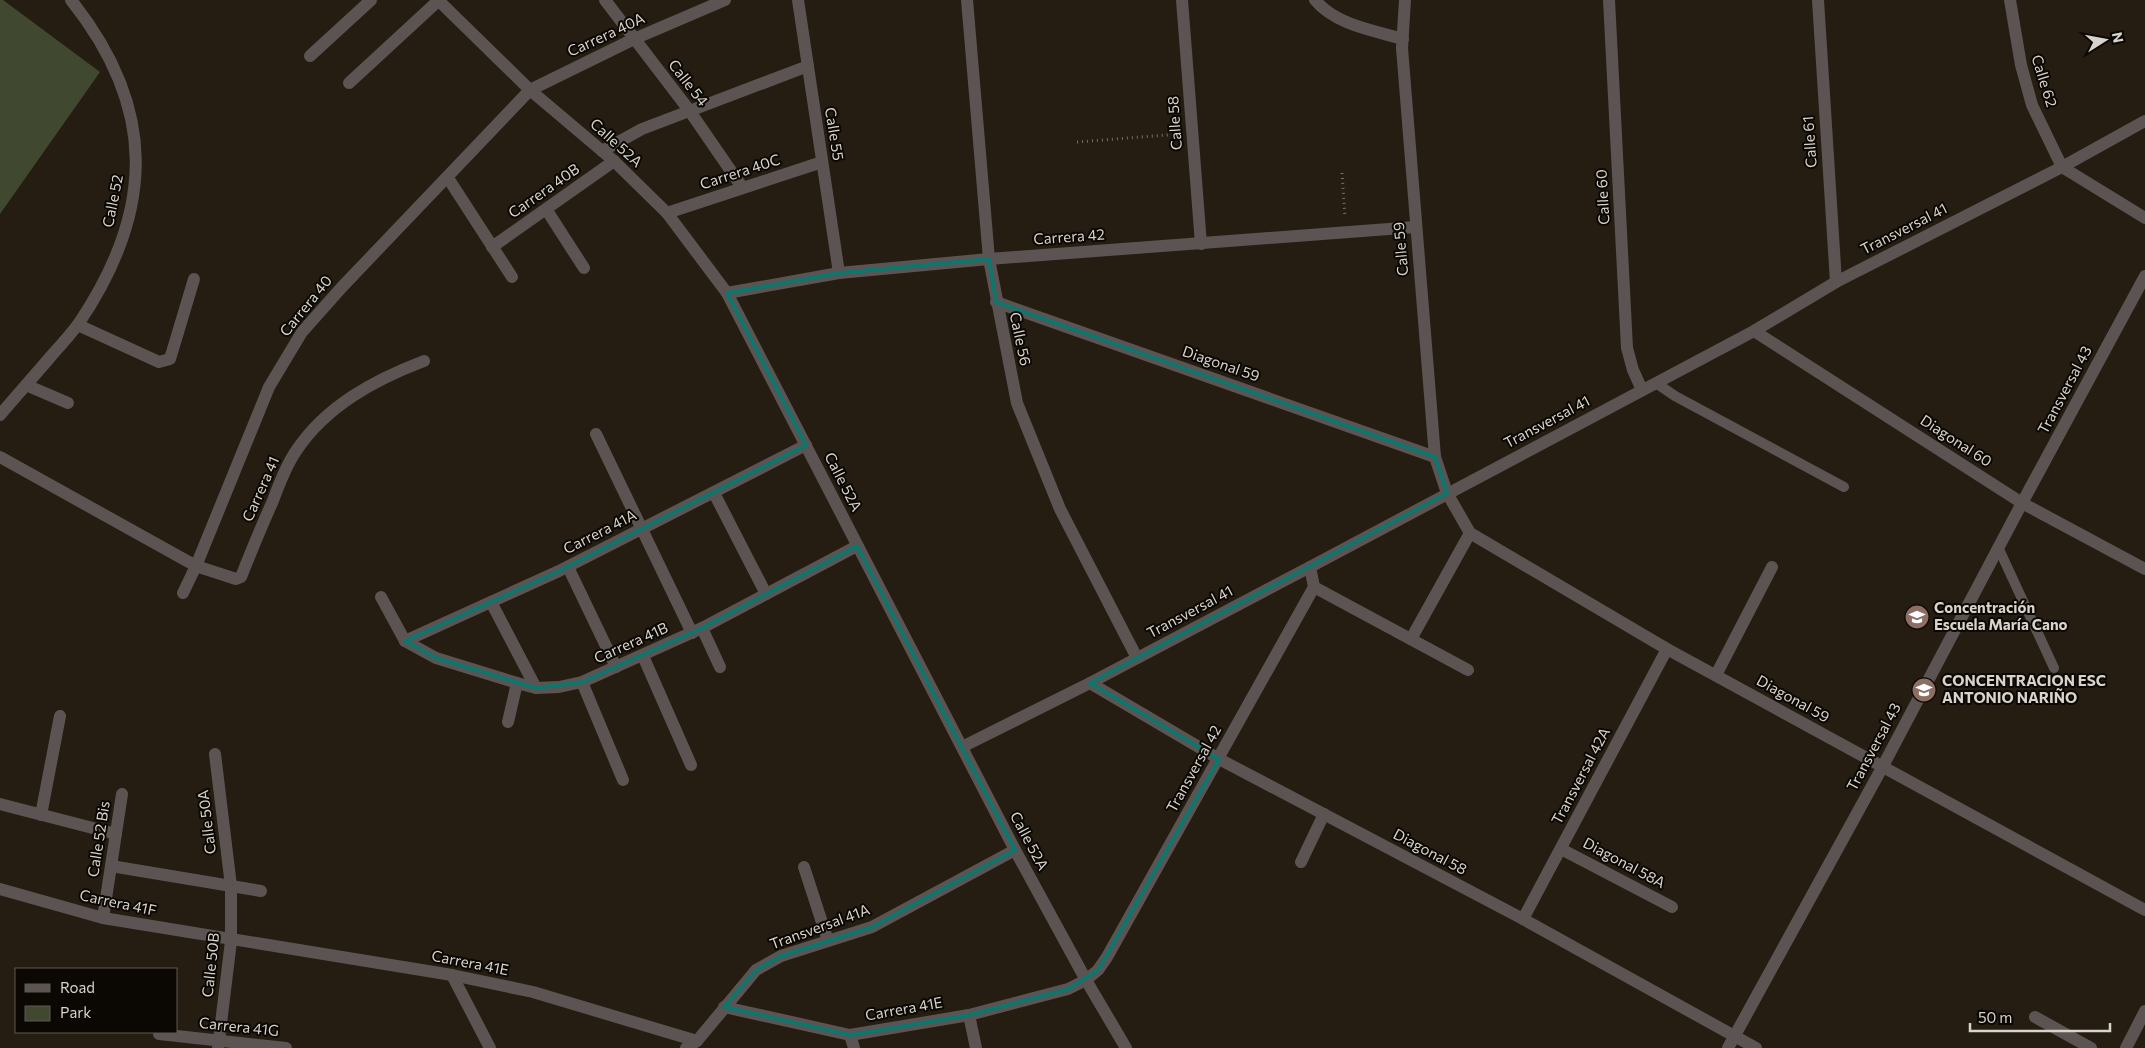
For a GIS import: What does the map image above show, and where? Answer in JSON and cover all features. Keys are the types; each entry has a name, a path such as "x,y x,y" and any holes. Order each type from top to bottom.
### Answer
{"street":[{"name":"Calle 52","path":"0,415 78,325 108,276 128,225 136,175 134,128 119,76 92,26 71,0"},
{"path":"310,56 371,0"},
{"path":"349,83 439,0"},
{"name":"Calle 52A","path":"439,0 530,90 614,161 667,213 727,293 1015,850 1086,980 1126,1048"},
{"name":"Calle 54","path":"605,0 689,110 742,187"},
{"name":"Carrera 40A","path":"530,90 634,39 725,0"},
{"name":"Calle 55","path":"798,0 839,273"},
{"name":"Calle 56","path":"967,0 989,259 1017,403 1060,509 1137,658"},
{"name":"Calle 58","path":"1182,0 1201,244"},
{"path":"1315,0 1330,16 1403,39"},
{"name":"Calle 59","path":"1405,0 1403,39 1415,227 1435,457 1447,493"},
{"name":"Calle 60","path":"1609,0 1627,348 1633,370 1642,390"},
{"name":"Calle 61","path":"1818,0 1836,282"},
{"name":"Calle 62","path":"2010,0 2021,65 2032,105 2062,167"},
{"path":"602,151 642,129 808,66"},
{"name":"Carrera 40","path":"183,593 196,566 269,387 302,332 342,287 530,90"},
{"name":"Transversal 41","path":"962,747 1090,683 1310,567 1754,331 1836,282 2062,167 2145,121"},
{"name":"Carrera 40B","path":"492,247 614,161"},
{"name":"Carrera 40C","path":"667,213 822,162"},
{"path":"2062,167 2145,218"},
{"path":"448,178 512,277"},
{"path":"546,209 584,268"},
{"name":"Carrera 42","path":"727,293 839,273 989,259 1415,227"},
{"name":"Transversal 43","path":"1731,1042 1883,766 1998,547 2145,276"},
{"path":"78,325 159,362 167,361 170,359 194,278"},
{"name":"Diagonal 59","path":"996,302 1435,457"},
{"name":"Diagonal 60","path":"1754,331 2022,503 2145,568"},
{"name":"Carrera 41","path":"196,566 230,579 241,577 285,470 296,450 320,422 342,402 397,371 424,361"},
{"path":"26,385 68,403"},
{"path":"596,434 642,530 697,631 720,667"},
{"name":"Carrera 41A","path":"405,641 568,567 806,446"},
{"path":"0,457 196,566"},
{"path":"714,492 766,594"},
{"name":"Diagonal 59","path":"1447,493 1470,533 1667,649 2145,910"},
{"path":"1411,639 1470,533"},
{"name":"Carrera 41B","path":"405,641 436,658 518,683 536,688 559,687 582,682 697,631 857,546"},
{"path":"568,567 616,667"},
{"path":"1310,567 1314,587 1468,670"},
{"path":"1716,675 1772,567"},
{"name":"Transversal 42","path":"1086,980 1098,970 1108,956 1314,587"},
{"path":"381,597 405,641"},
{"path":"491,602 536,688"},
{"name":"Transversal 42A","path":"1523,919 1667,649"},
{"path":"643,656 691,765"},
{"path":"582,682 623,780"},
{"path":"508,722 518,683"},
{"name":"Diagonal 58","path":"1090,683 1219,759 1523,919 1731,1042 1756,1048"},
{"path":"41,815 60,716"},
{"name":"Calle 50A","path":"215,754 231,886"},
{"name":"Calle 52 Bis","path":"103,918 122,794"},
{"path":"0,804 116,834"},
{"path":"1300,862 1324,814"},
{"name":"Diagonal 58A","path":"1560,849 1672,907"},
{"name":"Transversal 41A","path":"691,1045 756,970 781,956 872,927 1015,850"},
{"path":"111,866 261,891"},
{"path":"804,867 828,941"},
{"name":"Calle 50B","path":"218,1045 231,940 231,886"},
{"name":"Carrera 41F","path":"0,889 103,918 231,940"},
{"name":"Carrera 41E","path":"231,940 452,975 533,992 691,1045"},
{"path":"452,975 490,1048"},
{"name":"Carrera 41E","path":"724,1007 850,1035 969,1014 1068,989 1086,980"},
{"path":"2126,1048 2145,1011"},
{"path":"969,1014 976,1048"},
{"path":"2035,1017 2091,1048"},
{"name":"Carrera 41G","path":"160,1034 218,1045 286,1048"},
{"path":"850,1035 854,1048"}],"lane":[{"path":"1656,383 1675,396 1844,487"},
{"path":"1998,547 2054,668"}],"path":[{"path":"1076,142 1192,133"},
{"path":"1342,173 1346,232"}],"highlighted area":[{"path":"989,259 996,302 1435,457 1447,493 1090,683 1219,759 1098,970 1068,989 969,1015 850,1035 724,1007 756,970 781,956 872,927 1015,850 857,546 702,628 582,682 536,688 436,658 405,641 559,571 806,445 727,293 839,273"}],"green space":[{"path":"0,0 3,0 100,72 0,214"}],"place":[{"name":"Concentración Escuela María Cano","path":"1917,617"},
{"name":"CONCENTRACION ESC ANTONIO NARIÑO","path":"1924,690"}]}
